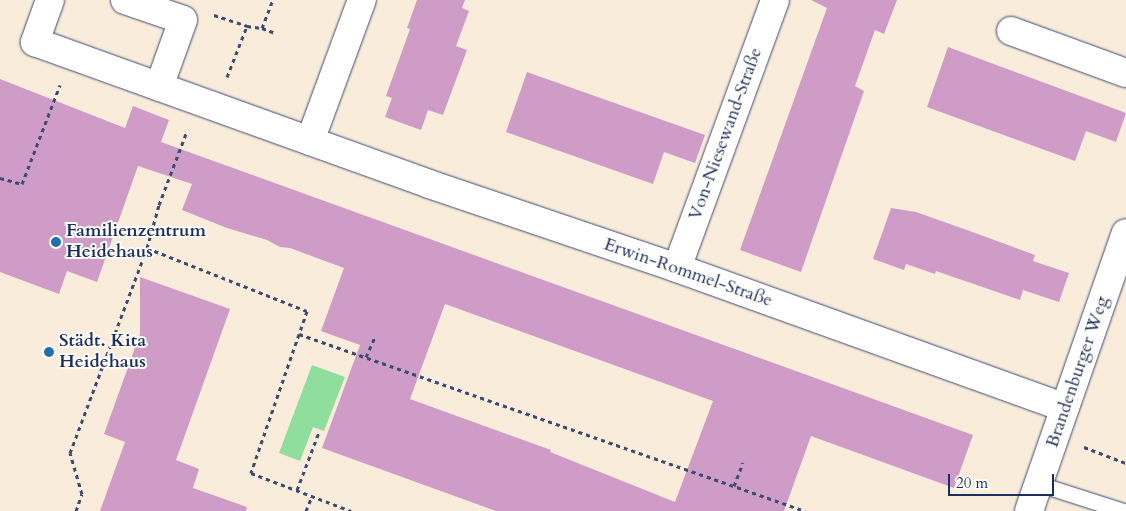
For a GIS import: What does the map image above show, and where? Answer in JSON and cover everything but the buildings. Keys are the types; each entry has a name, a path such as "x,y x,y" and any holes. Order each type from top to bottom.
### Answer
{"street":[{"name":"Erwin-Rommel-Straße","path":"50,0 35,42 206,105 677,268 1065,408"},
{"path":"126,0 184,20 159,87"},
{"path":"310,141 362,0"},
{"name":"Von-Niesewand-Straße","path":"677,268 775,0"},
{"path":"1011,31 1126,73"},
{"name":"Brandenburger Weg","path":"1029,511 1126,233"}],"lane":[{"path":"1039,484 1123,511"}],"path":[{"path":"262,28 273,0"},
{"path":"76,511 82,494 70,453 147,248 159,205 206,105 247,26 262,28 274,33"},
{"path":"0,178 22,184 54,101"},
{"path":"147,248 307,311 251,473 351,511"},
{"path":"299,334 805,511"},
{"path":"366,357 375,337"},
{"path":"297,490 319,432"},
{"path":"1055,436 1126,462"},
{"path":"734,486 743,463"},
{"path":"306,511 312,496"}],"green space":[{"path":"312,365 345,377 324,431 313,427 300,461 279,453"}],"place":[{"name":"Familienzentrum Heidehaus","path":"56,242"},
{"name":"Städt. Kita Heidehaus","path":"49,352"}]}
